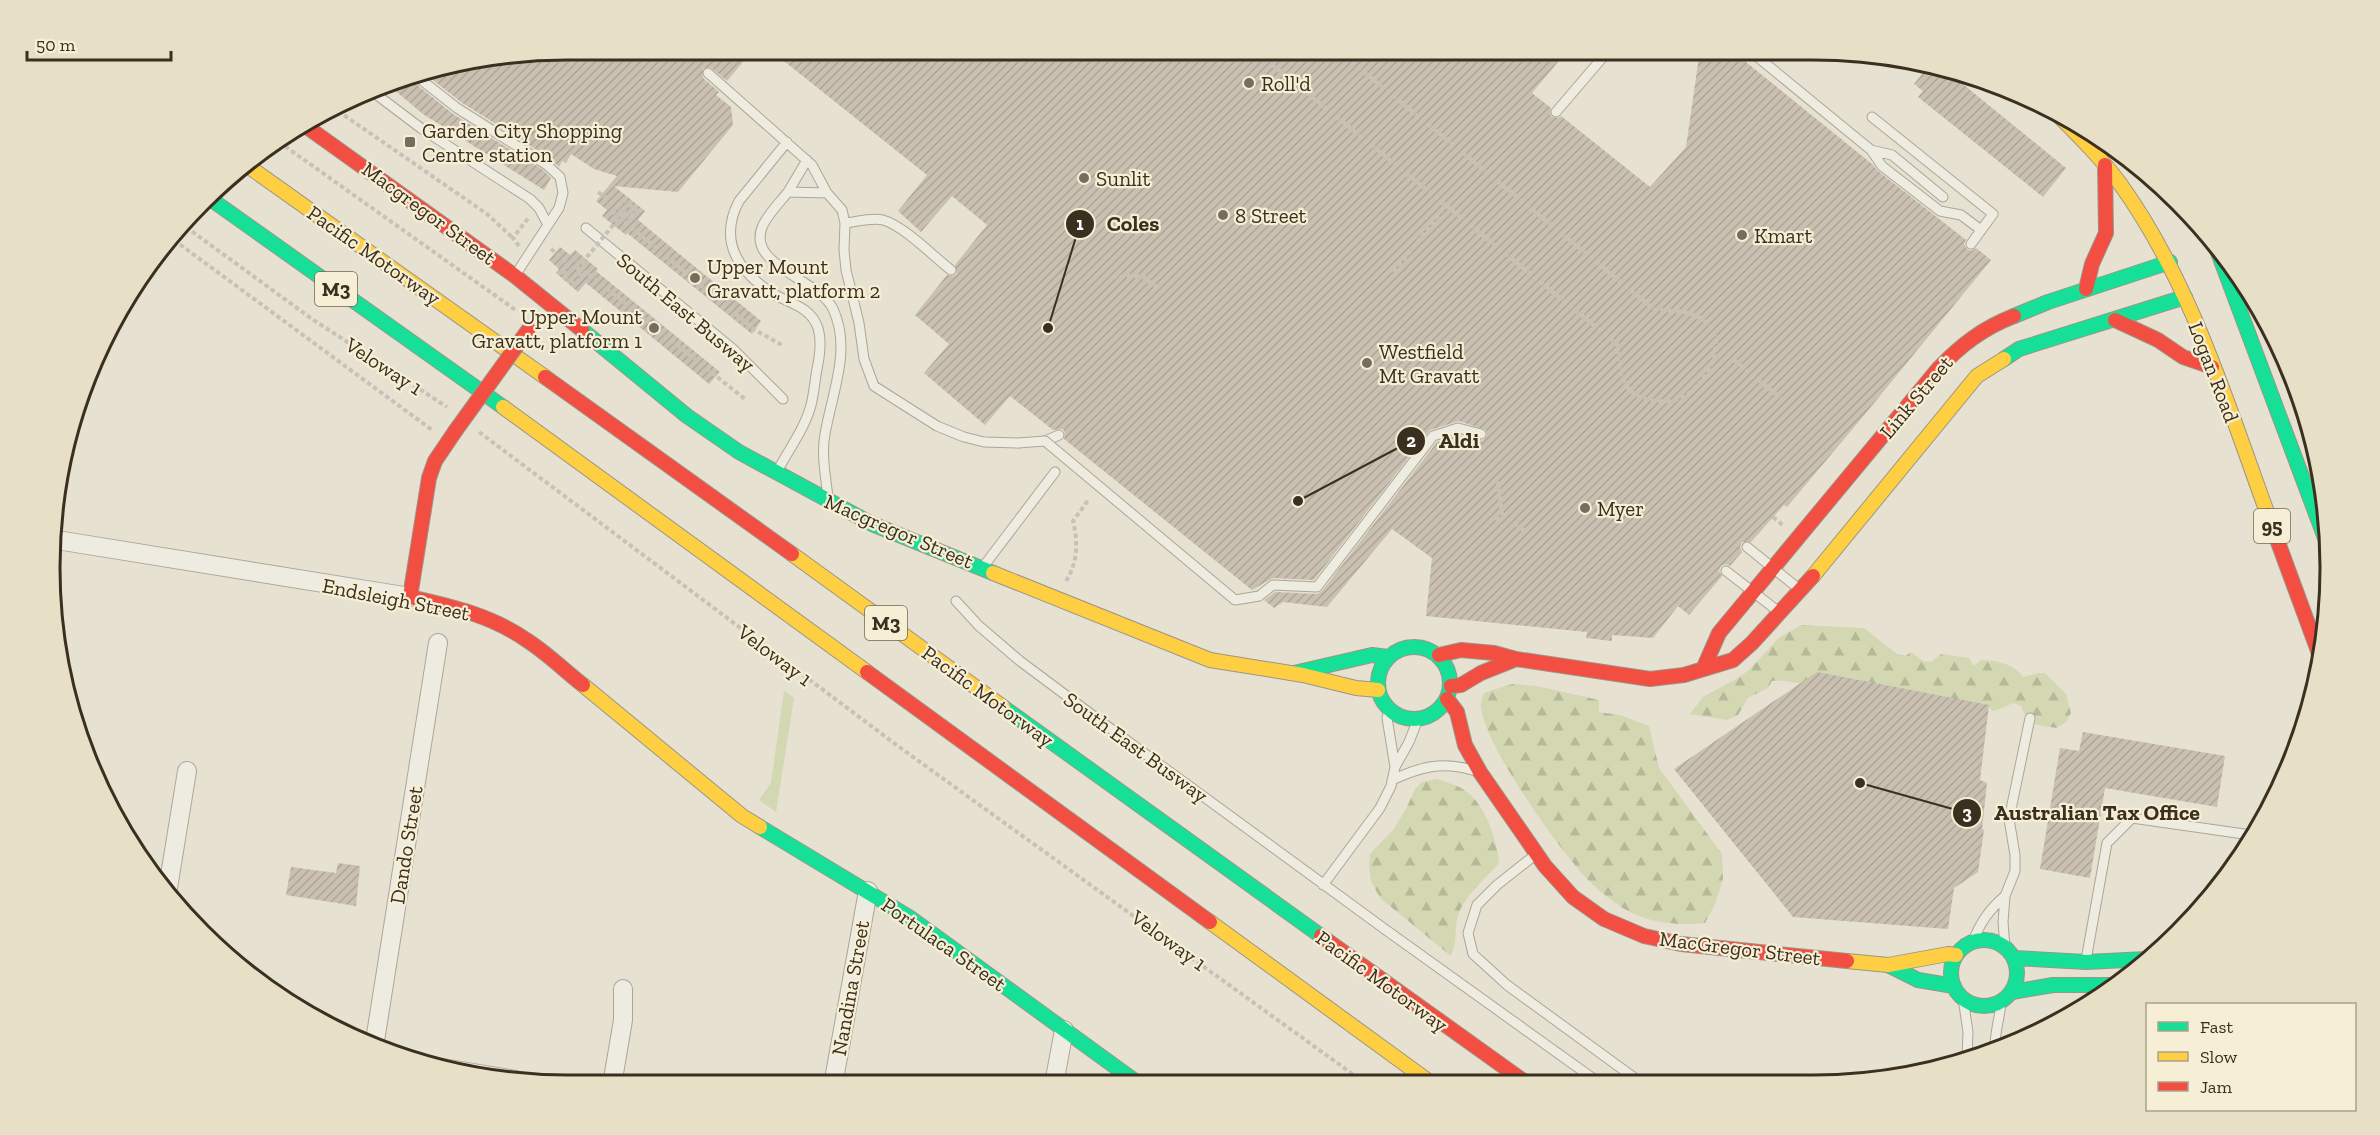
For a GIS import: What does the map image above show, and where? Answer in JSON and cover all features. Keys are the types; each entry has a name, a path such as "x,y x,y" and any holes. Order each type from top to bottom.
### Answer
{"main road":[{"name":"Macgregor Street","path":"311,130 515,276 538,316 718,439 829,502 883,528 1210,660 1242,668 1293,673 1361,690 1378,690"},
{"name":"Logan Road","path":"2077,135 2105,165 2143,216 2175,261 2191,295 2212,367 2315,642"},
{"path":"2086,289 2092,264 2106,232 2105,165"},
{"name":"Pacific Motorway","path":"253,170 670,466 1463,1040 1516,1075"},
{"name":"M3","path":"216,203 461,377 1420,1075"},
{"name":"Link Street","path":"1704,667 1719,633 1938,369 1959,347 1998,322 2086,289 2175,261"},
{"name":"95","path":"2229,281 2318,518"},
{"name":"Link Street","path":"1439,656 1461,650 1494,653 1516,659 1650,679 1684,675 1733,660 1780,613 1855,527 1977,376 2019,349 2191,295"},
{"path":"410,597 429,478 435,461 538,316"},
{"path":"2115,320 2158,340 2183,357 2212,367"},
{"name":"Endsleigh Street","path":"410,597 459,607 506,625 529,641 742,816"},
{"path":"1449,692 1446,664 1429,649 1407,647 1388,657 1381,667 1378,690 1389,709 1407,718 1422,718 1435,713 1449,692 1481,673 1516,659"},
{"name":"Macgregor Street","path":"1293,673 1372,655 1388,657"},
{"name":"MacGregor Street","path":"1449,692 1457,712 1458,743 1545,866 1573,897 1604,919 1644,936 1681,944 1888,965 1948,954 1956,955"},
{"path":"1422,718 1439,730"},
{"name":"Portulaca Street","path":"742,816 909,917 1126,1075"},
{"path":"2010,952 2018,975 2012,992 2001,1002 1981,1006 1963,998 1954,986 1951,976 1952,965 1956,955 1964,947 1984,939 1995,942 2010,952 2086,962 2134,960"},
{"name":"MacGregor Street","path":"1888,965 1918,980 1936,985 1954,986"},
{"path":"2012,992 2053,986 2099,985"}],"street":[{"name":"Endsleigh Street","path":"61,541 410,597"},
{"name":"Dando Street","path":"376,1037 438,643"},
{"path":"169,881 187,771"},
{"name":"Nandina Street","path":"835,1075 868,891"},
{"path":"614,1075 623,1020 623,989"},
{"path":"1056,1075 1064,1030"}],"lane":[{"path":"1556,112 1600,60"},
{"path":"1761,60 1870,150 1882,166 1940,211 1961,215 1981,230"},
{"path":"708,73 812,165 827,193 842,210 845,223 843,250 846,270 860,323 864,359 874,386 937,426 964,437 984,442 1018,443 1045,441 1059,435"},
{"path":"423,81 457,108 547,165 560,177 563,198 515,276"},
{"path":"379,97 422,129 530,199 539,208 548,225"},
{"path":"1872,117 1993,214 1971,244"},
{"path":"776,472 801,429 811,406 821,339 813,316 804,308 772,292 743,269 737,261 730,238 734,210 739,201 787,142"},
{"path":"1870,150 1892,155 1943,197"},
{"path":"807,160 788,192 764,225 760,235 761,245 773,262 825,297 833,307 839,325 841,349 838,379 824,435 829,502"},
{"path":"788,192 827,193"},
{"path":"845,223 883,220 951,270"},
{"name":"South East Busway","path":"586,228 733,349 783,399"},
{"path":"1045,441 1235,600 1259,596 1273,585 1317,587 1434,436 1458,428 1481,434"},
{"path":"983,567 1055,472"},
{"path":"1747,547 1800,590"},
{"path":"1726,571 1780,613"},
{"name":"South East Busway","path":"956,601 979,626 1020,661 1323,885 1588,1075"},
{"path":"1389,709 1387,718 1395,766"},
{"path":"1323,885 1369,826 1387,795 1395,766 1422,718"},
{"path":"2010,952 2003,922 2005,896 2015,871 2015,855 2009,819 2030,718"},
{"path":"1392,780 1422,767 1441,764 1480,772"},
{"path":"2086,962 2107,843 2132,818 2244,834"},
{"path":"1536,853 1477,905 1468,933 1473,954 1500,979 1630,1075"},
{"path":"1973,942 1978,928 1991,908 2005,896"},
{"path":"1963,998 1968,1032 1967,1051"},
{"path":"1997,1040 2001,1002"}],"path":[{"path":"1266,60 1617,344 1617,364 1622,381 1630,391 1645,401 1663,402 1682,398 1702,382 1714,359 1716,348 1716,337 1709,323 1694,315 1655,310 1349,60"},
{"path":"341,113 487,214 520,247"},
{"path":"285,146 518,312 524,306"},
{"path":"598,192 618,207"},
{"path":"619,219 612,214 624,200 637,211 626,223 755,330 782,345"},
{"path":"1394,272 1446,205"},
{"path":"582,276 576,271 624,212 631,217"},
{"path":"513,238 531,214"},
{"name":"Veloway 1","path":"189,229 312,319 453,412"},
{"path":"178,243 436,433"},
{"path":"551,249 569,264"},
{"path":"582,263 574,258 562,274 575,284 586,272 746,400"},
{"path":"1112,277 1143,276 1158,288"},
{"path":"1734,360 1787,403"},
{"name":"Veloway 1","path":"477,430 902,749 1354,1075"},
{"path":"1498,481 1502,514 1525,531"},
{"path":"1056,597 1073,569 1078,542 1073,521 1089,499"},
{"path":"1495,520 1502,514"},
{"path":"1773,518 1785,527"}],"green space":[{"path":"1802,625 1864,628 1897,654 1905,656 1911,652 1923,661 1931,662 1941,654 1969,658 1974,666 1981,660 2004,664 2019,672 2023,677 2045,673 2066,694 2071,713 2065,723 2056,728 2034,724 2027,718 2021,706 2013,703 1992,711 1988,705 1779,680 1772,681 1768,688 1748,698 1738,715 1727,720 1690,714 1703,697 1749,670 1780,637"},
{"path":"1512,684 1537,686 1599,700 1599,712 1620,715 1649,726 1659,768 1722,854 1723,879 1715,904 1705,923 1683,924 1641,917 1621,907 1600,891 1576,867 1525,797 1485,723 1481,704 1484,693"},
{"path":"784,691 794,698 776,812 759,800 771,783"},
{"path":"1437,779 1464,790 1480,806 1493,835 1499,863 1463,904 1451,956 1380,898 1371,881 1369,866 1370,854 1393,830 1415,789 1422,782"}],"building":[{"path":"745,60 727,81 710,67 703,69 703,78 719,92 716,95 731,107 733,125 678,192 614,186 645,211 638,220 761,321 752,334 627,233 626,235 602,216 607,210 596,201 617,176 594,169 571,154 566,163 562,161 559,167 551,159 461,102 431,79 501,64 534,61"},
{"name":"Westfield Mt Gravatt","path":"783,60 1560,60 1532,93 1551,108 1552,117 1561,116 1650,187 1686,147 1699,60 1743,60 1966,240 1964,244 1967,249 1971,251 1976,248 1991,260 1787,507 1784,505 1751,542 1742,542 1740,547 1742,552 1730,566 1726,564 1721,566 1719,571 1722,576 1689,615 1678,606 1653,638 1612,635 1612,641 1586,638 1587,632 1426,616 1432,558 1392,529 1327,607 1283,602 1274,608 1264,600 1275,592 1317,594 1322,591 1437,442 1458,435 1482,441 1487,436 1486,430 1459,421 1430,430 1314,580 1273,578 1252,590 1064,439 1063,429 1053,430 1010,396 985,425 924,373 949,344 915,315 947,275 957,274 955,265 987,225 952,196 921,232 898,211 927,175"},
{"path":"1923,72 1960,82 2066,168 2043,197 1918,97 1923,91 1914,84"},
{"path":"415,83 453,114 543,170 551,178 544,190 423,114 395,91"},
{"name":"Upper Mount Gravatt, platform 1","path":"560,247 570,255 575,250 598,269 596,271 720,372 709,384 586,283 578,292 556,273 559,269 549,260"},
{"path":"1817,672 1989,705 1980,780 1987,783 1978,872 1954,888 1948,929 1793,917 1674,769"},
{"path":"2083,732 2225,756 2217,807 2105,788 2090,878 2040,869 2060,748 2079,751"},
{"path":"338,863 360,866 356,906 286,895 291,867 336,873"}],"traffic: fast":[{"path":"216,203 503,407"},
{"path":"2014,316 2048,302 2170,262"},
{"path":"2227,276 2318,518"},
{"path":"2004,359 2019,349 2185,297"},
{"path":"582,330 687,416 739,452 872,524 993,573"},
{"path":"1421,647 1440,657 1448,669 1450,683 1448,697 1440,709 1428,717 1407,719 1388,709 1380,697 1378,676 1388,657 1400,649 1421,647"},
{"path":"1294,673 1372,655 1388,657"},
{"path":"1003,707 1321,936"},
{"path":"760,827 909,917 1127,1075"},
{"path":"1984,940 1997,942 2012,955 2017,973 2015,986 2002,1001 1984,1006 1971,1004 1956,991 1951,973 1953,960 1966,945 1984,940"},
{"path":"2014,958 2086,962 2134,960"},
{"path":"1888,965 1918,980 1954,986"},
{"path":"2012,992 2053,985 2100,985"}],"traffic: slow":[{"path":"2078,136 2121,185 2168,262 2222,387 2268,515"},
{"path":"253,170 545,377"},
{"path":"1813,576 1977,376 2004,359"},
{"path":"503,407 867,672"},
{"path":"792,554 1003,707"},
{"path":"993,573 1210,660 1303,675 1356,688 1378,690"},
{"path":"583,685 742,816 760,827"},
{"path":"1210,922 1420,1075"},
{"path":"1847,961 1888,965 1948,954 1956,955"}],"traffic: jam":[{"path":"311,130 515,276 582,330"},
{"path":"2086,289 2092,264 2106,233 2105,165"},
{"path":"1704,667 1719,633 1938,369 1973,338 2014,316"},
{"path":"2115,320 2158,340 2183,357 2212,367"},
{"path":"456,430 529,329"},
{"path":"545,377 792,554"},
{"path":"456,430 435,461 429,478 410,597 456,608 486,618 515,632 583,685"},
{"path":"2268,515 2315,642"},
{"path":"1439,655 1461,650 1494,653 1516,659 1650,679 1684,675 1733,660 1752,643 1813,576"},
{"path":"1451,686 1461,685 1481,673 1516,659"},
{"path":"867,672 1210,922"},
{"path":"1447,699 1457,712 1465,745 1480,772 1545,866 1573,897 1604,919 1644,936 1681,944 1847,961"},
{"path":"1321,936 1515,1075"}],"place":[{"name":"Roll'd","path":"1249,83"},
{"name":"Garden City Shopping Centre station","path":"410,142"},
{"name":"Sunlit","path":"1084,178"},
{"name":"8 Street","path":"1223,215"},
{"name":"Kmart","path":"1742,235"},
{"name":"Upper Mount Gravatt, platform 2","path":"695,278"},
{"name":"Upper Mount Gravatt, platform 1","path":"654,328"},
{"name":"Coles","path":"1048,328"},
{"name":"Westfield Mt Gravatt","path":"1367,363"},
{"name":"Aldi","path":"1298,501"},
{"name":"Myer","path":"1585,508"},
{"name":"Australian Tax Office","path":"1860,783"}]}
